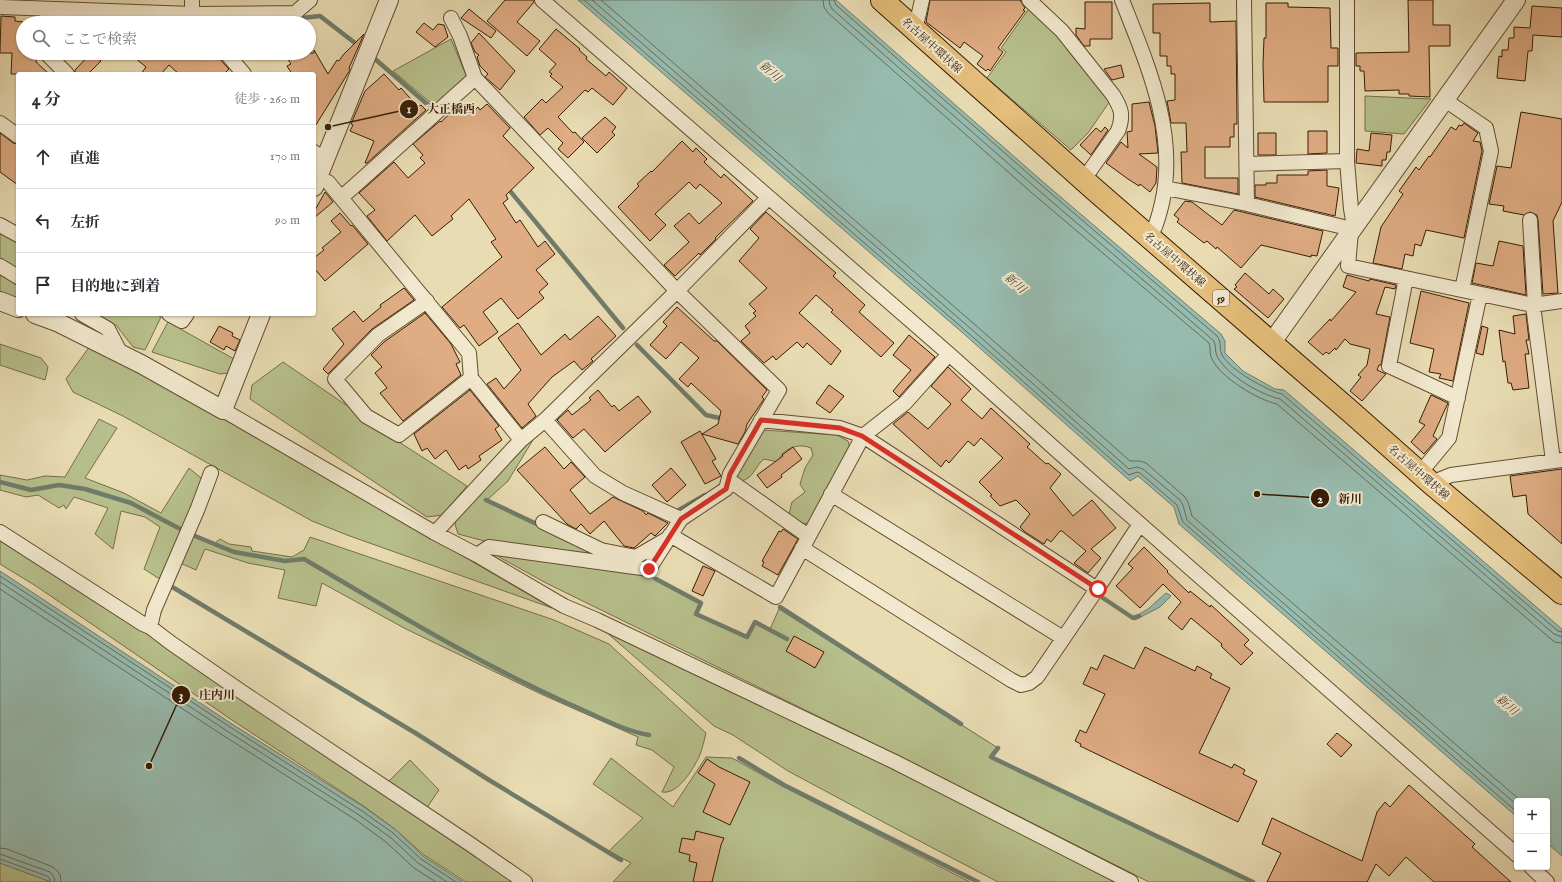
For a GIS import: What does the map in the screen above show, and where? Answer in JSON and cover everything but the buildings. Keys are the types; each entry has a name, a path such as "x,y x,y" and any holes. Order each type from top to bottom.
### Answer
{"main road":[{"name":"名古屋中環状線","path":"882,0 1426,478 1562,592"}],"street":[{"path":"192,0 194,16"},
{"path":"244,16 295,13 310,0"},
{"path":"389,0 319,157 321,185 342,197 469,353 471,378 521,440"},
{"path":"542,0 949,354 1514,852"},
{"path":"915,30 922,0"},
{"path":"1029,0 1062,31 1113,95 1119,106 1122,122 1118,131 1084,179"},
{"path":"1122,0 1145,59 1159,101 1163,123 1165,188 1156,227 1150,237"},
{"path":"1244,0 1248,204"},
{"path":"1347,0 1347,161 1352,229 1348,266 1534,305 1562,301"},
{"path":"1272,342 1516,0"},
{"path":"0,7 150,16"},
{"path":"47,9 47,16"},
{"path":"450,18 460,36 475,78 677,291 779,390 730,474 726,489 681,519 649,569 490,547 477,555"},
{"path":"53,60 65,72"},
{"path":"232,60 242,72"},
{"path":"342,197 475,78"},
{"path":"1445,100 1486,128 1491,151 1462,290"},
{"path":"0,123 16,135"},
{"path":"1247,164 1347,161"},
{"path":"1165,188 1248,204 1352,229"},
{"path":"435,533 521,440 545,420 677,291 768,198"},
{"path":"1426,478 1558,460 1534,305 1530,220"},
{"path":"0,225 16,233"},
{"path":"0,266 16,277"},
{"path":"1406,278 1389,366 1458,398"},
{"path":"1426,478 1449,438 1480,294"},
{"path":"0,301 16,307"},
{"path":"427,301 378,335 336,379 366,416 399,435 471,378"},
{"path":"40,316 57,322 179,384 564,606 597,620 894,762 1131,882"},
{"path":"85,316 108,329 121,354"},
{"path":"173,316 182,321 186,316"},
{"path":"223,410 260,316"},
{"path":"670,536 776,597 862,436 905,403 949,354"},
{"path":"545,420 595,476 623,493 681,519"},
{"path":"761,420 840,428 862,436 1098,589"},
{"path":"150,627 154,610 198,508 210,473"},
{"path":"729,480 805,542 1011,680 1021,685 1029,683 1036,677 1098,589 1140,524"},
{"path":"831,494 1063,638"},
{"path":"543,522 601,550 636,557 670,536"},
{"path":"0,532 143,624 150,627 242,692 525,882"},
{"path":"1533,870 1547,882"}],"green space":[{"path":"1030,7 1060,37 1110,101 1088,133 1071,150 987,78 1006,52 1001,48"},
{"path":"451,39 468,80 437,108 393,71"},
{"path":"1365,96 1431,99 1404,134 1365,131"},
{"path":"0,233 16,242 16,271 0,259"},
{"path":"0,274 16,285 16,300 0,293"},
{"path":"95,316 161,317 145,350 133,347 116,325"},
{"path":"168,322 234,359 228,373 220,374 152,352"},
{"path":"0,344 41,358 48,367 45,380 0,365"},
{"path":"90,346 160,380 552,608 347,535 312,521 123,416 73,392 66,379"},
{"path":"283,362 346,405 351,401 365,420 467,486 442,515 427,517 250,399 252,385"},
{"path":"99,419 117,428 85,478 124,493 161,513 189,468 201,478 202,487 163,577 158,578 144,569 160,527 145,517 121,511 113,549 95,534 108,508 74,497 66,509 64,505 59,508 38,495 26,497 0,490 0,475 27,480 45,476 65,477"},
{"path":"763,430 837,435 848,441 850,448 809,523 804,524 789,514 792,502 805,492 800,484 805,468 813,455 811,448 796,446 782,454 778,462 764,459 751,475 744,480 740,481 735,476"},
{"path":"536,435 508,481 487,500 599,552 642,562 492,543 458,534 455,524 457,516"},
{"path":"192,533 215,543 220,539 229,544 251,547 252,551 292,557 304,550 310,537 554,620 609,644 706,733 699,757 689,774 679,785 668,792 662,792 674,767 652,750 636,745 638,737 543,695 406,629 322,583 316,606 278,598 285,570 248,563 205,549 196,570 178,562"},
{"path":"0,538 50,568 516,882 466,882 424,855 396,830 365,807 235,722 36,586 0,564"},
{"path":"492,553 643,573 701,603 696,614 747,637 755,622 770,629 779,609 998,748 992,757 1253,882 1149,882 897,755 546,583"},
{"path":"605,631 648,650 812,731 892,768 1119,882 998,882 788,771 733,735 714,726"},
{"path":"706,757 732,758 784,787 970,882 613,882 631,863 609,851 643,818 593,784 611,758 673,807"},
{"path":"410,760 439,790 426,809 386,784"},
{"path":"0,863 51,882 0,882"}],"water":[{"path":"578,0 836,0 1042,181 1221,334 1225,341 1225,353 1243,371 1275,389 1284,390 1562,629 1562,856 1550,846 1550,798 1514,798 1514,814 1179,524 1174,507 1138,476 1130,481 964,334"},
{"path":"0,571 232,724 364,807 396,830 423,856 463,882 51,882 0,863"},
{"path":"1166,593 1171,596 1160,607 1135,620 1133,618 1148,609"}],"waterway":[{"path":"316,16 320,16 355,43"},
{"path":"375,59 434,110"},
{"path":"506,186 623,328"},
{"path":"637,345 706,415 724,419"},
{"path":"0,482 31,490 59,485 85,489 131,503 184,531"},
{"path":"677,511 705,495"},
{"path":"486,500 541,526"},
{"path":"190,534 234,552 285,561 304,559 434,635 533,687 607,721 638,733 649,735"},
{"path":"656,579 701,603 696,614 747,637 755,622 787,639"},
{"path":"169,585 417,734 489,780 621,860"},
{"path":"1103,598 1133,618 1139,616"},
{"path":"780,607 961,724"},
{"path":"998,748 991,757 1253,882"},
{"path":"739,758 784,785 978,882"}],"place":[{"name":"大正橋西","path":"328,127"},
{"name":"新川","path":"1257,494"},
{"name":"庄内川","path":"149,766"}],"route":[{"path":"649,569 681,519 726,489 730,474 761,420 840,428 862,436 1098,589"}]}
